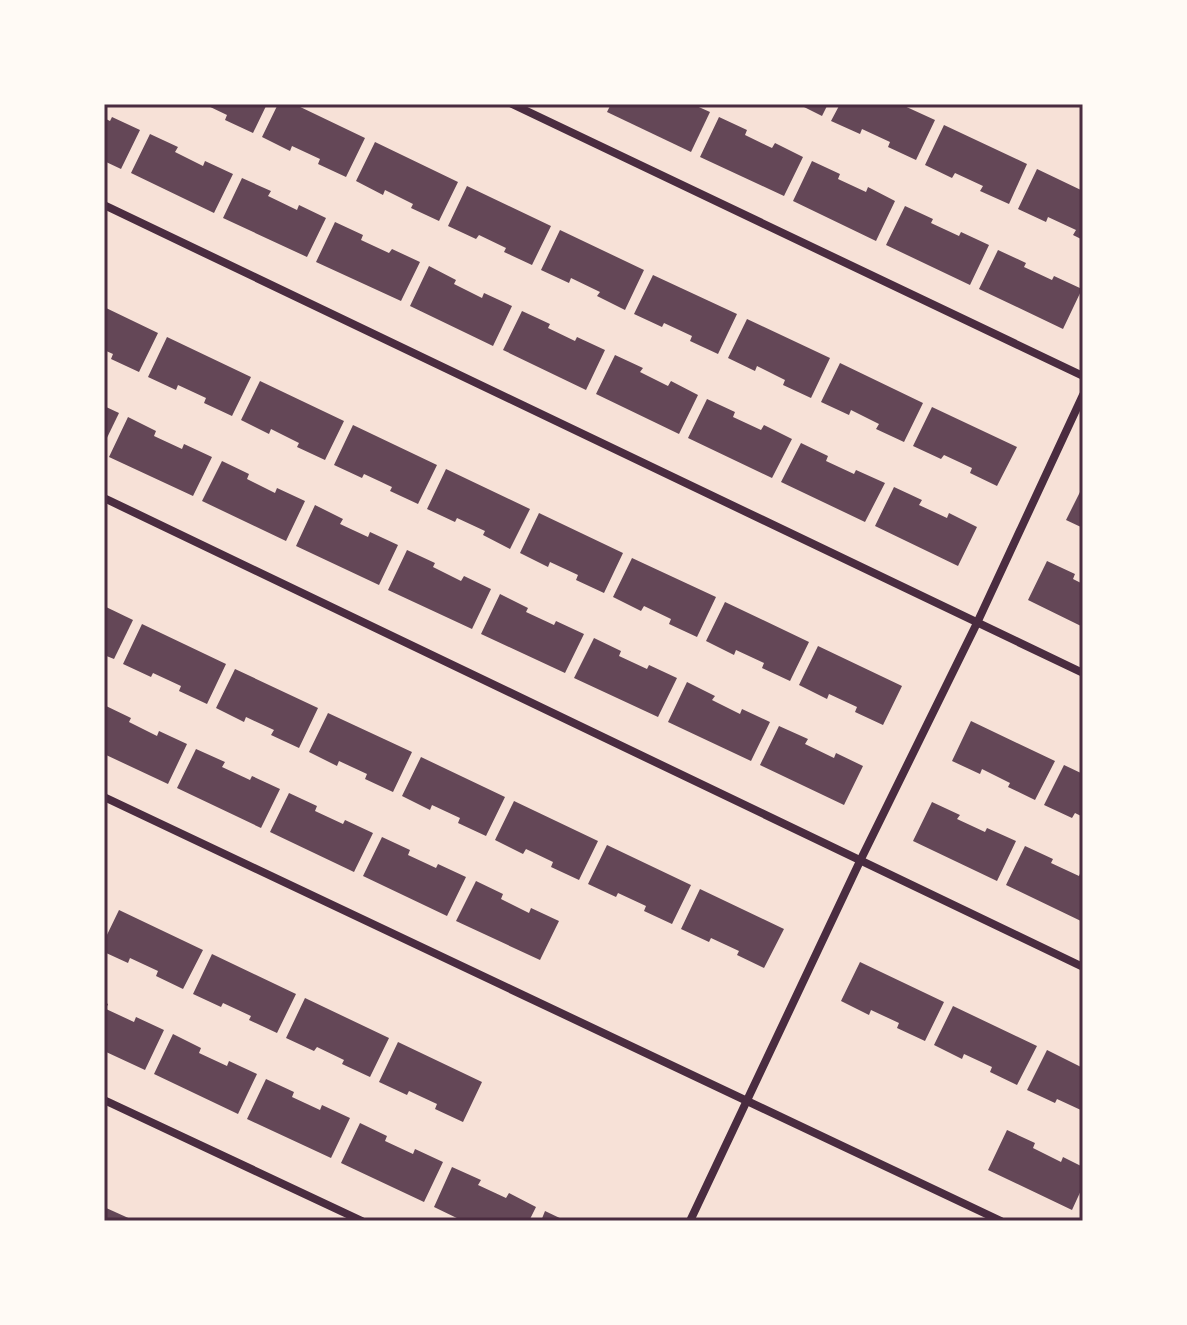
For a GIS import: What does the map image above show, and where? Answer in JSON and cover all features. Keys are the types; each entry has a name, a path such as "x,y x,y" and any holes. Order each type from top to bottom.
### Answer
{"street":[{"path":"512,104 1083,376"},
{"path":"104,205 1083,673"},
{"path":"690,1221 1083,395"},
{"path":"104,498 1083,967"},
{"path":"104,797 1001,1221"},
{"path":"104,1100 362,1221"}],"building":[{"path":"204,104 267,104 253,133 225,120 227,115"},
{"path":"278,104 294,104 365,138 346,177 318,164 320,159 292,146 290,151 262,137"},
{"path":"611,104 692,104 710,112 691,152 607,112"},
{"path":"798,104 828,104 822,116"},
{"path":"840,104 900,104 935,120 916,160 888,147 890,142 862,129 860,134 831,121"},
{"path":"112,117 140,130 121,169 104,161 104,118 110,121"},
{"path":"719,117 747,130 745,135 772,148 775,143 803,157 784,196 700,157"},
{"path":"944,125 1027,164 1009,204 980,191 983,186 955,173 952,178 925,165"},
{"path":"150,134 178,147 175,152 203,166 205,161 233,174 214,213 131,173"},
{"path":"375,142 458,182 439,221 411,208 413,204 385,190 383,195 356,181"},
{"path":"812,161 840,174 838,179 866,192 868,187 895,201 876,241 793,201"},
{"path":"1037,169 1083,191 1083,240 1073,235 1076,230 1048,217 1046,222 1018,209"},
{"path":"242,178 271,191 268,196 297,210 299,205 326,218 307,257 223,218"},
{"path":"467,186 551,226 532,265 504,252 506,248 479,235 476,239 448,226"},
{"path":"905,206 959,236 961,232 989,245 970,285 886,245"},
{"path":"335,222 363,235 361,240 420,262 401,301 316,262"},
{"path":"560,230 644,270 625,310 597,296 600,292 571,278 569,283 541,270"},
{"path":"998,250 1052,280 1054,276 1082,289 1063,329 979,289"},
{"path":"429,266 456,280 454,284 482,298 484,293 512,306 493,346 410,306"},
{"path":"653,275 737,314 718,354 690,341 692,336 634,314"},
{"path":"104,307 158,333 139,372 111,359 113,354 104,350"},
{"path":"522,311 550,324 548,328 575,341 577,337 605,350 586,390 503,350"},
{"path":"747,319 830,358 811,398 783,385 785,380 757,366 755,371 728,358"},
{"path":"167,337 251,377 232,416 204,403 206,398 178,385 176,390 148,377"},
{"path":"615,355 643,368 640,372 668,386 671,381 698,395 679,434 596,394"},
{"path":"840,363 923,403 904,442 876,429 879,424 851,410 849,415 821,402"},
{"path":"260,381 344,421 325,460 297,447 299,443 271,429 269,434 241,420"},
{"path":"707,399 735,412 733,417 761,430 764,425 792,439 772,478 688,438"},
{"path":"104,406 119,413 104,444"},
{"path":"932,407 1017,447 997,486 970,473 972,468 913,446"},
{"path":"128,417 156,431 154,436 182,449 184,444 212,457 193,496 109,457"},
{"path":"353,425 437,465 418,504 364,474 362,478 334,465"},
{"path":"801,443 828,456 826,461 885,483 865,522 781,482"},
{"path":"222,461 249,474 247,479 275,493 277,488 305,501 286,541 202,501"},
{"path":"446,469 530,509 510,549 483,535 485,531 427,509"},
{"path":"1083,486 1083,528 1066,520"},
{"path":"894,487 922,500 919,505 947,518 949,513 977,527 958,566 875,526"},
{"path":"315,505 343,519 340,524 368,537 370,532 398,545 379,585 296,546"},
{"path":"539,513 623,553 604,593 576,580 578,575 550,562 548,567 520,553"},
{"path":"407,550 435,563 433,567 461,581 464,576 491,589 472,629 388,590"},
{"path":"632,558 716,597 697,637 669,624 671,619 644,606 641,611 613,597"},
{"path":"1047,561 1075,574 1073,579 1083,584 1083,627 1028,600"},
{"path":"500,594 528,608 526,612 584,634 565,673 481,634"},
{"path":"725,602 809,642 790,681 762,668 764,663 736,650 734,655 706,641"},
{"path":"104,606 133,620 114,659 104,655"},
{"path":"142,624 226,664 207,704 179,691 181,686 123,664"},
{"path":"594,638 621,651 619,656 677,678 658,717 574,678"},
{"path":"818,646 902,686 883,725 855,712 857,707 829,694 827,699 799,685"},
{"path":"235,669 318,708 299,748 271,735 274,730 246,717 244,722 216,708"},
{"path":"687,682 715,696 712,700 740,714 742,709 770,722 751,761 668,722"},
{"path":"104,705 131,718 129,722 157,736 159,731 187,744 168,784 104,754"},
{"path":"328,713 412,752 393,792 365,779 367,774 339,761 337,766 309,752"},
{"path":"971,721 1055,761 1035,800 1008,787 1010,783 982,769 980,774 952,761"},
{"path":"779,726 808,739 805,744 834,758 836,753 863,766 844,805 760,765"},
{"path":"196,749 225,762 222,767 280,789 261,828 177,788"},
{"path":"421,757 505,797 486,836 458,823 460,818 432,805 430,810 402,796"},
{"path":"1064,765 1083,774 1083,817 1075,813 1072,818 1044,805"},
{"path":"289,793 317,806 315,811 373,833 354,872 270,832"},
{"path":"514,801 598,841 579,880 551,867 553,862 526,849 523,854 495,840"},
{"path":"932,802 960,815 957,819 985,832 987,828 1016,841 997,881 913,841"},
{"path":"382,837 410,850 408,855 466,877 447,916 363,876"},
{"path":"607,845 691,885 672,924 644,911 646,906 588,884"},
{"path":"1025,846 1079,876 1083,867 1083,922 1006,885"},
{"path":"476,881 503,894 501,899 529,913 531,908 559,921 540,960 456,921"},
{"path":"700,889 784,929 764,968 737,955 739,951 681,929"},
{"path":"119,910 203,950 183,989 156,976 158,971 130,958 128,963 104,952 104,941"},
{"path":"212,954 296,994 277,1033 223,1003 221,1007 193,994"},
{"path":"860,962 944,1002 925,1041 897,1028 899,1023 871,1010 869,1015 841,1001"},
{"path":"305,998 389,1038 370,1077 342,1064 344,1060 317,1047 314,1051 286,1038"},
{"path":"104,1002 108,1004 106,1009 134,1022 136,1017 164,1030 145,1070 104,1051"},
{"path":"953,1006 1037,1046 1017,1085 990,1072 992,1067 964,1054 962,1059 934,1045"},
{"path":"173,1034 201,1048 199,1053 227,1066 229,1061 257,1074 238,1114 154,1074"},
{"path":"398,1042 482,1082 463,1122 435,1109 437,1104 379,1082"},
{"path":"1047,1050 1083,1068 1083,1111 1027,1090"},
{"path":"266,1079 294,1092 292,1097 320,1110 322,1105 350,1118 331,1158 247,1119"},
{"path":"360,1123 387,1136 385,1141 413,1154 415,1149 443,1162 424,1202 341,1163"},
{"path":"1007,1130 1035,1143 1033,1148 1061,1162 1063,1157 1083,1167 1083,1186 1072,1210 988,1170"},
{"path":"452,1167 481,1180 478,1185 506,1198 509,1193 536,1207 529,1221 463,1221 434,1207"},
{"path":"104,1207 135,1221 104,1221"},
{"path":"545,1211 566,1221 541,1221"}]}
